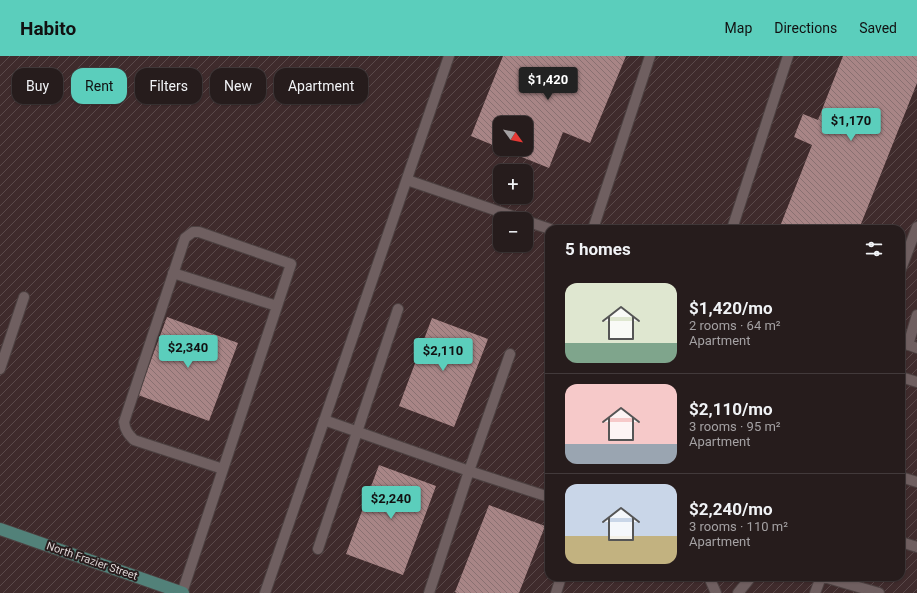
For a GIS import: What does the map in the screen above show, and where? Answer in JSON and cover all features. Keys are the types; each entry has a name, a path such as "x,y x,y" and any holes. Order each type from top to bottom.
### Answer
{"main road":[{"name":"North Frazier Street","path":"0,529 183,593"}],"lane":[{"path":"265,593 449,56"},
{"path":"594,225 650,56"},
{"path":"733,225 788,56"},
{"path":"407,180 501,212"},
{"path":"533,223 545,227"},
{"path":"905,259 917,228"},
{"path":"183,593 291,264 199,232 193,232 189,233 185,238 124,422 125,430 134,440 223,469"},
{"path":"174,273 277,306"},
{"path":"0,369 24,297"},
{"path":"318,549 356,431 398,310"},
{"path":"909,345 917,315"},
{"path":"429,593 469,471 510,354"},
{"path":"905,378 917,382"},
{"path":"324,420 469,471 545,496"},
{"path":"905,478 917,482"},
{"path":"905,543 917,547"},
{"path":"556,593 560,581"},
{"path":"711,581 716,593"},
{"path":"738,593 748,581"},
{"path":"816,593 820,581"},
{"path":"836,581 879,593"}],"shaded area":[{"path":"0,56 917,56 917,593 0,593"}],"building":[{"path":"503,56 626,56 590,143 563,132 549,168 519,156 533,156 533,116 493,116 493,145 471,136"},
{"path":"843,56 917,56 917,83 861,225 781,225 812,145 794,137 803,114 818,120"},
{"path":"167,317 238,343 209,421 138,395"},
{"path":"432,318 488,339 454,427 399,406"},
{"path":"379,465 436,486 403,575 346,554"},
{"path":"489,505 545,526 519,593 457,593 455,592"}]}
